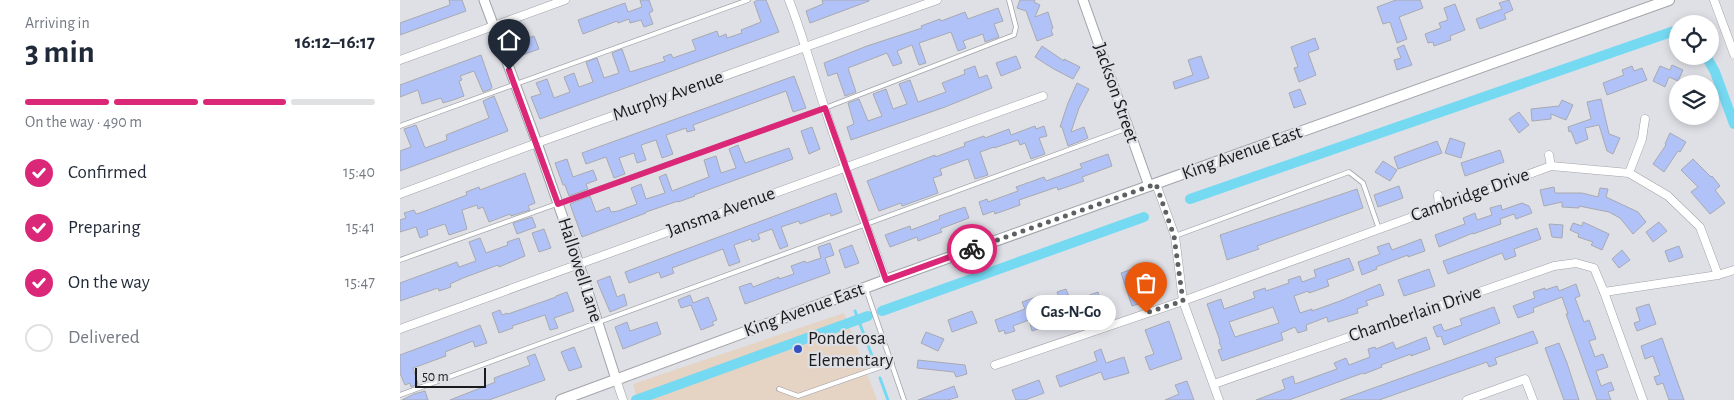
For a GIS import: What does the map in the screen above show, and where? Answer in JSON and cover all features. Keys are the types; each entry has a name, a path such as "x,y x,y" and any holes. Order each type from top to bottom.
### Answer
{"main road":[{"name":"King Avenue East","path":"561,400 865,287 1669,0"}],"street":[{"name":"Hallowell Lane","path":"484,0 492,26 537,143 624,400"},
{"path":"400,60 565,0"},
{"path":"789,0 807,47 845,167 886,280"},
{"name":"Murphy Avenue","path":"400,194 937,0"},
{"name":"Jackson Street","path":"1083,0 1128,128 1174,236 1183,301 1219,400"},
{"path":"1714,0 1734,54"},
{"name":"Jansma Avenue","path":"400,329 1043,96"},
{"path":"1629,173 1642,139 1645,119"},
{"path":"1549,155 1551,166"},
{"name":"Cambridge Drive","path":"995,365 1183,301 1551,166 1629,173 1668,196 1700,227 1718,275"},
{"path":"1438,195 1439,206"},
{"name":"Chamberlain Drive","path":"1214,384 1554,266 1576,263 1594,268 1644,400"},
{"path":"1604,292 1718,275 1734,270"},
{"path":"1467,400 1525,379 1533,400"}],"lane":[{"path":"400,126 748,0"},
{"path":"400,260 825,108 1014,34 1016,27 1009,0"},
{"path":"400,395 1128,128"},
{"path":"1174,236 1349,172 1363,183 1379,228"},
{"path":"865,287 904,400"},
{"path":"780,389 798,396 892,363"}],"shaded area":[{"name":"Ponderosa Elementary","path":"844,313 877,400 637,400 633,384"}],"building":[{"path":"449,0 462,0 466,11 400,35 400,23 450,5"},
{"path":"640,0 649,0 653,11 649,13 653,24 644,27 641,20 630,23 629,19 618,23 617,21 583,34 578,20 625,3 628,12 642,7"},
{"path":"766,0 779,32 540,119 531,97 541,94 536,83 547,79 554,98 570,92 564,77 574,73 579,87 593,82 586,62 597,58 604,78 619,73 612,53 622,49 630,72 665,61 663,57 671,54 673,58 696,50 692,40 717,31 719,37 726,34 727,38 742,33 741,30 761,22 754,2"},
{"path":"822,0 869,1 810,23 806,11 823,4"},
{"path":"1020,0 1035,0 1034,2 1040,5 1035,17 1048,12 1053,35 1037,41 1026,11 1017,8"},
{"path":"1396,0 1420,0 1423,8 1399,17 1407,39 1397,43 1390,22 1383,24 1377,7"},
{"path":"1509,0 1513,10 1504,14 1506,19 1480,29 1476,19 1502,9 1499,3"},
{"path":"1455,4 1465,30 1450,36 1451,40 1434,46 1433,42 1428,43 1425,34 1441,28 1439,23 1448,20 1444,8"},
{"path":"998,8 1003,21 994,24 999,37 985,42 983,34 963,41 966,48 958,51 951,32 919,43 926,63 919,65 912,45 897,51 902,63 893,66 887,53 848,68 856,92 845,96 837,73 828,76 824,63 867,46 922,28 921,26 940,19 941,21 965,12 968,19"},
{"path":"534,36 539,49 514,58 509,45"},
{"path":"1315,38 1319,49 1308,53 1316,75 1299,82 1294,68 1298,67 1291,47"},
{"path":"1404,45 1412,65 1397,70 1394,60 1401,58 1397,48"},
{"path":"1042,46 1064,61 1064,59 1080,67 1073,79 1035,57"},
{"path":"481,55 492,87 491,89 483,92 474,71 460,76 462,80 459,81 464,96 453,100 443,103 441,98 422,104 418,90 400,97 400,85"},
{"path":"1016,56 1021,68 1001,76 996,63"},
{"path":"1201,56 1209,78 1175,89 1173,82 1193,75 1188,60"},
{"path":"1672,65 1683,70 1681,75 1669,75 1665,87 1653,81 1660,66 1670,70"},
{"path":"975,66 979,78 987,75 992,88 945,107 851,140 847,127 854,124 848,103 859,99 868,121 882,116 873,94 886,89 893,109 907,104 899,84 910,80 918,102 946,92 942,83 965,74 964,70"},
{"path":"1632,66 1634,71 1642,68 1647,80 1607,95 1603,83 1624,75 1622,70"},
{"path":"794,76 806,108 793,112 786,91 693,125 695,130 687,132 686,128 666,135 673,154 662,158 656,140 641,145 646,160 637,163 634,153 619,158 625,174 614,178 606,157 586,164 582,153"},
{"path":"1077,83 1089,89 1079,108 1071,132 1084,127 1088,138 1068,146 1062,127 1060,127"},
{"path":"1300,89 1306,104 1294,108 1289,93"},
{"path":"494,96 508,131 400,171 400,151 411,147 404,129 416,125 425,148 447,140 446,135 489,118 483,101"},
{"path":"1601,99 1609,134 1620,138 1613,154 1607,151 1599,125 1585,128 1588,139 1576,144 1571,131 1569,132 1568,127 1591,119 1587,102"},
{"path":"1562,100 1573,105 1566,120 1551,114 1551,119 1532,121 1531,109 1559,106"},
{"path":"1519,112 1529,125 1519,133 1509,119"},
{"path":"1035,126 1036,129 1044,126 1047,136 1039,138 1045,154 1031,159 1025,143 1020,145 1018,140 994,147 980,152 988,175 975,179 968,159 940,169 942,175 933,178 938,193 902,206 901,203 879,211 867,181 935,155 935,157 965,146 964,143 984,136 985,138 1009,129 1011,135"},
{"path":"812,127 820,149 809,154 801,131"},
{"path":"1670,133 1686,142 1664,172 1653,164 1666,145"},
{"path":"1450,138 1465,143 1461,158 1445,153"},
{"path":"1437,141 1442,153 1398,169 1394,157"},
{"path":"738,145 745,163 789,148 793,159 582,237 570,204 590,196 596,212 609,207 611,212 618,211 637,204 631,188 641,184 646,199 665,193 659,177 666,174 672,191 709,177 704,160 716,156 721,173 736,168 729,149"},
{"path":"1500,150 1504,162 1465,176 1461,163"},
{"path":"1108,154 1112,166 1082,177 1084,181 1058,190 1057,187 1019,200 1020,205 995,214 994,211 983,215 979,202 987,199 988,202 1018,191 1016,187 1044,177 1046,181 1082,168 1080,164"},
{"path":"567,159 573,177 593,170 597,180 586,184 588,189 569,196 555,163"},
{"path":"1693,159 1720,186 1715,190 1725,203 1710,214 1691,192 1698,187 1681,170"},
{"path":"1383,161 1397,170 1390,181 1375,172"},
{"path":"525,173 535,203 528,206 530,210 511,216 510,214 489,222 483,207 478,209 477,205 462,210 467,229 449,235 445,224 427,230 428,235 420,238 416,227 400,232 400,220 406,218 404,213 414,210 416,214 420,213 467,195 466,192 479,187 480,190"},
{"path":"1399,186 1403,198 1378,207 1374,195"},
{"path":"1554,187 1555,193 1582,193 1598,197 1600,188 1608,189 1606,197 1638,212 1646,222 1633,234 1620,218 1609,212 1579,206 1579,208 1562,207 1562,202 1544,206 1540,190"},
{"path":"1357,189 1363,208 1257,246 1259,249 1227,260 1220,235"},
{"path":"836,193 842,212 831,216 830,213 800,224 799,221 781,227 788,246 780,249 772,229 758,234 760,239 752,242 751,239 734,245 740,262 729,266 723,249 672,268 674,273 661,278 659,272 629,283 625,272"},
{"path":"1522,203 1529,206 1532,213 1516,219 1514,214 1500,219 1501,224 1439,247 1435,235 1465,224 1463,218 1475,213 1477,220 1492,215 1490,208 1501,205 1502,210"},
{"path":"965,207 969,218 940,229 942,232 918,241 917,237 890,247 885,235 910,226 911,230 940,219 939,216"},
{"path":"532,217 536,227 517,234 513,223"},
{"path":"1583,222 1609,234 1602,250 1591,245 1593,242 1578,237 1579,234 1570,230 1573,223 1582,226"},
{"path":"1659,222 1667,231 1653,242 1646,232"},
{"path":"1549,224 1563,225 1562,238 1552,237"},
{"path":"1537,228 1541,239 1514,249 1516,256 1505,260 1502,253 1448,274 1443,261"},
{"path":"544,229 551,248 539,252 532,233"},
{"path":"480,238 486,253 508,245 507,242 519,238 525,256 499,267 498,265 463,278 450,284 451,287 439,291 438,288 400,301 400,283 457,262 459,267 476,261 469,242"},
{"path":"1421,239 1425,251 1376,267 1377,269 1362,275 1358,262 1380,254 1377,247 1389,243 1392,250"},
{"path":"830,243 834,255 825,258 830,273 745,304 739,287 751,283 753,287 779,277 779,279 794,274 791,266 821,258 818,247"},
{"path":"852,245 859,263 845,268 839,250"},
{"path":"1679,246 1683,257 1669,262 1665,251"},
{"path":"1622,250 1630,260 1619,268 1612,259"},
{"path":"1349,258 1354,270 1327,280 1329,286 1294,296 1300,313 1312,309 1312,311 1340,301 1380,284 1384,295 1366,301 1368,305 1357,309 1358,313 1328,322 1327,317 1306,325 1307,330 1298,333 1295,327 1281,333 1283,340 1222,361 1218,350 1222,349 1220,341 1207,304 1221,299 1224,309 1255,298 1253,292 1265,288 1266,291 1289,283 1288,280 1300,276 1302,282 1316,277 1314,270","holes":["1273,307 1279,323 1235,337 1229,322"]},
{"path":"1135,268 1147,301 1132,306 1121,273"},
{"path":"1429,269 1435,286 1404,296 1398,280"},
{"path":"610,276 617,297 624,294 627,305 610,312 597,281"},
{"path":"1576,284 1580,296 1575,298 1584,322 1589,320 1596,339 1589,341 1595,357 1603,354 1608,367 1596,371 1601,386 1611,382 1614,390 1608,392 1611,400 1597,400 1566,314 1568,314 1562,297 1533,308 1534,312 1518,318 1513,306 1535,298 1533,292 1557,286 1559,291"},
{"path":"1066,289 1071,302 1098,292 1101,302 1074,312 1076,316 1067,319 1057,292"},
{"path":"567,292 574,311 554,318 558,328 550,330 545,315 512,326 513,328 499,333 492,313 500,310 502,315 508,314"},
{"path":"690,295 693,303 708,297 717,320 712,322 714,325 701,330 691,305 681,308 678,300"},
{"path":"1036,297 1046,326 1032,331 1029,320 1013,326 1015,331 1005,334 1004,330 999,332 995,320 1025,309 1022,302"},
{"path":"1649,304 1656,324 1637,331 1634,323 1640,321 1636,308"},
{"path":"1494,307 1500,323 1444,345 1441,336 1437,337 1433,327 1441,324 1444,331 1462,325 1460,319"},
{"path":"972,311 977,323 952,332 948,320"},
{"path":"1169,321 1182,359 1150,370 1145,357 1154,354 1145,330"},
{"path":"627,322 630,331 657,322 661,334 623,349 615,327"},
{"path":"480,325 487,343 475,347 473,341 445,352 446,356 413,368 418,384 411,387 410,383 405,385 400,373 400,355"},
{"path":"1533,331 1538,343 1495,358 1497,364 1489,367 1487,362 1379,400 1340,400"},
{"path":"926,332 944,339 938,351 921,343"},
{"path":"1426,337 1430,349 1381,365 1382,367 1364,374 1289,400 1256,400 1285,389 1282,380 1293,376 1295,384 1337,369 1334,363 1346,358 1349,365 1370,357 1368,349 1375,347 1376,349 1393,342 1396,349"},
{"path":"1662,338 1684,400 1669,400 1663,383 1657,385 1654,377 1660,375 1653,356 1645,359 1641,346"},
{"path":"1559,343 1579,400 1564,400 1545,348"},
{"path":"574,347 582,367 569,371 561,352"},
{"path":"1101,349 1106,363 1124,357 1129,373 1104,380 1101,372 1060,387 1056,376 1097,361 1094,352"},
{"path":"535,354 545,380 489,400 450,400 495,382 494,378 530,365 527,357"},
{"path":"918,360 965,365 967,374 956,377 954,372 917,368"},
{"path":"1039,380 1044,393 1025,400 1016,400 1012,390"},
{"path":"1187,381 1194,400 1165,400 1179,394 1175,385"},
{"path":"954,386 958,397 948,400 918,400"},
{"path":"425,391 428,400 402,400 414,394"}],"waterway":[{"path":"1190,199 1669,33"},
{"path":"1711,65 1734,124"},
{"path":"882,311 1144,217"},
{"path":"855,311 874,361"},
{"path":"636,400 868,316"},
{"path":"880,378 888,400"}],"way so far":[{"path":"972,249 1156,184 1174,236 1183,301 1146,313"}],"place":[{"name":"Gas-N-Go","path":"1146,313"},
{"name":"Ponderosa Elementary","path":"798,349"}],"route":[{"path":"509,70 558,204 825,108 886,280 972,249"}]}
